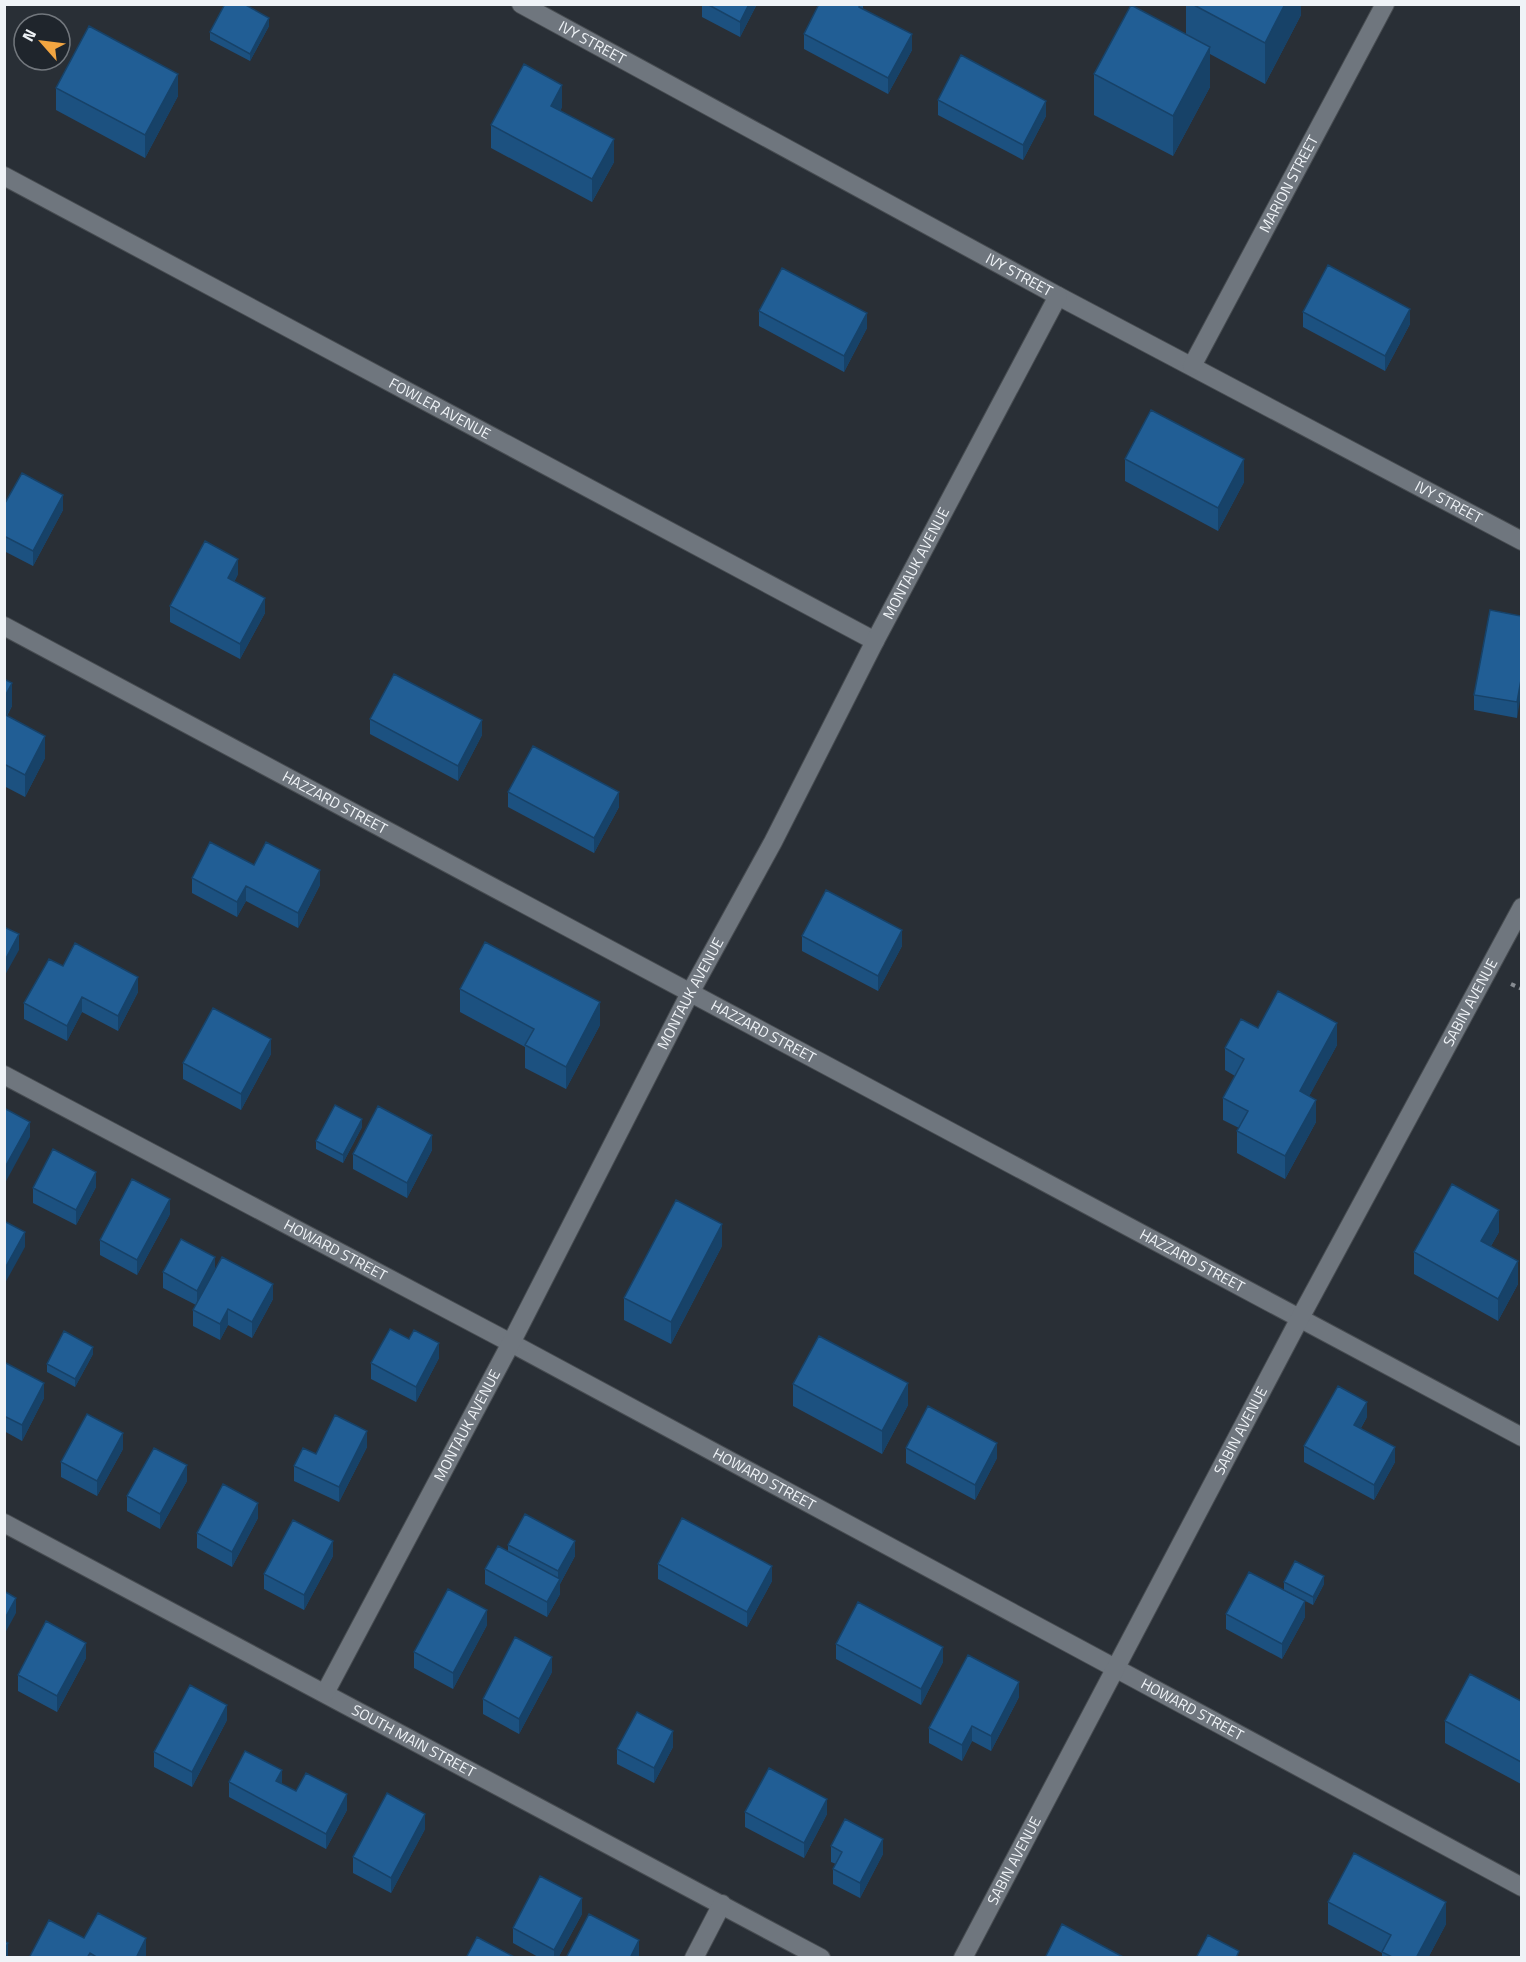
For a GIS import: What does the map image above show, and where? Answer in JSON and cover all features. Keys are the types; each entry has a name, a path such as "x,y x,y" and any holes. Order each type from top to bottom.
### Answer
{"street":[{"name":"IVY STREET","path":"521,4 1058,296 1521,541"},
{"name":"MARION STREET","path":"1192,366 1385,4"},
{"name":"FOWLER AVENUE","path":"4,176 875,641"},
{"name":"MONTAUK AVENUE","path":"325,1693 511,1343 690,993 773,842 875,641 1058,296"},
{"name":"HAZZARD STREET","path":"4,626 1521,1437"},
{"name":"SABIN AVENUE","path":"963,1958 1114,1668 1521,907"},
{"name":"HOWARD STREET","path":"4,1075 511,1343 1521,1887"},
{"name":"SOUTH MAIN STREET","path":"4,1523 821,1958"},
{"path":"693,1958 722,1904"}],"building":[{"path":"225,4 244,4 269,18 250,54 210,32"},
{"path":"707,4 749,4 740,22"},
{"path":"819,4 860,4 859,7 912,34 888,78 804,34"},
{"path":"1192,4 1285,4 1265,43"},
{"path":"1131,5 1210,47 1173,116 1094,74"},
{"path":"89,26 178,74 145,135 56,88 65,72 72,72 72,58"},
{"path":"961,55 1046,101 1023,145 938,100"},
{"path":"524,64 562,85 551,106 614,139 592,179 491,125"},
{"path":"1328,265 1410,309 1385,356 1303,312"},
{"path":"782,268 867,313 844,356 759,311"},
{"path":"1151,410 1244,459 1218,508 1125,459"},
{"path":"22,473 63,495 33,551 4,536 4,505"},
{"path":"205,541 238,559 228,578 265,598 240,644 170,606"},
{"path":"1490,610 1521,616 1521,680 1517,702 1474,695"},
{"path":"394,674 482,720 458,766 370,719"},
{"path":"4,679 12,683 4,698"},
{"path":"4,714 45,736 25,775 4,764"},
{"path":"533,746 619,792 594,838 508,792"},
{"path":"210,842 254,865 266,842 320,870 298,913 246,886 237,902 192,878"},
{"path":"826,890 902,930 878,976 802,936"},
{"path":"4,927 19,934 4,962"},
{"path":"485,942 600,1002 566,1067 525,1045 534,1029 460,989"},
{"path":"75,943 138,977 118,1016 82,997 67,1026 24,1003 49,959 63,966"},
{"path":"1278,991 1337,1023 1300,1091 1316,1100 1285,1156 1237,1131 1248,1111 1223,1098 1244,1059 1225,1048 1241,1019 1258,1028"},
{"path":"213,1008 271,1039 241,1094 183,1063"},
{"path":"335,1105 362,1119 343,1155 316,1141"},
{"path":"378,1106 432,1135 407,1183 353,1154"},
{"path":"4,1108 30,1122 4,1169"},
{"path":"53,1149 96,1172 76,1210 33,1188"},
{"path":"132,1179 170,1199 137,1260 100,1240"},
{"path":"1452,1184 1499,1210 1481,1241 1518,1261 1498,1299 1414,1252"},
{"path":"676,1200 722,1224 671,1322 624,1298"},
{"path":"4,1221 25,1232 4,1270"},
{"path":"181,1239 215,1257 197,1291 163,1272"},
{"path":"222,1257 273,1284 252,1322 228,1309 220,1324 193,1310"},
{"path":"390,1329 409,1339 414,1330 439,1343 416,1387 371,1363"},
{"path":"64,1331 93,1347 75,1379 47,1364"},
{"path":"819,1336 908,1383 882,1431 793,1384"},
{"path":"4,1362 44,1383 22,1425 4,1416"},
{"path":"1338,1386 1367,1402 1354,1425 1395,1447 1374,1485 1304,1446"},
{"path":"928,1406 997,1443 975,1485 906,1448"},
{"path":"87,1414 123,1433 97,1481 61,1462"},
{"path":"335,1415 367,1431 339,1487 294,1466 303,1448 316,1454"},
{"path":"154,1448 187,1465 160,1514 127,1496"},
{"path":"223,1484 258,1503 232,1552 197,1533"},
{"path":"525,1514 575,1541 558,1571 508,1545"},
{"path":"682,1518 772,1566 747,1612 658,1564"},
{"path":"293,1520 333,1541 304,1595 264,1574"},
{"path":"498,1546 560,1579 547,1602 485,1569"},
{"path":"1295,1561 1324,1576 1313,1597 1284,1582"},
{"path":"1249,1572 1305,1601 1282,1644 1226,1614"},
{"path":"448,1589 487,1610 453,1673 414,1652"},
{"path":"4,1591 16,1598 4,1620"},
{"path":"858,1602 943,1647 921,1689 836,1644"},
{"path":"46,1621 86,1643 57,1696 18,1675"},
{"path":"515,1637 552,1657 519,1719 483,1699"},
{"path":"968,1655 1019,1682 991,1736 972,1726 962,1745 929,1728"},
{"path":"1470,1674 1521,1701 1521,1762 1445,1721"},
{"path":"190,1685 227,1705 192,1772 154,1752"},
{"path":"637,1712 673,1731 654,1768 617,1749"},
{"path":"245,1751 282,1770 276,1781 296,1791 306,1773 347,1794 326,1834 229,1782"},
{"path":"769,1768 827,1799 804,1843 745,1812"},
{"path":"387,1793 425,1814 391,1878 353,1857"},
{"path":"845,1819 883,1839 860,1883 833,1869 842,1852 831,1846"},
{"path":"1354,1853 1446,1902 1416,1958 1394,1958 1382,1952 1391,1935 1328,1902"},
{"path":"540,1876 582,1898 554,1950 513,1928"},
{"path":"98,1913 146,1938 136,1958 98,1958 90,1953 87,1958 29,1958 49,1920 84,1938"},
{"path":"589,1914 639,1940 630,1958 566,1958"},
{"path":"1062,1924 1125,1958 1045,1958"},
{"path":"1208,1935 1239,1951 1236,1958 1196,1958"},
{"path":"477,1937 516,1958 466,1958"}]}
